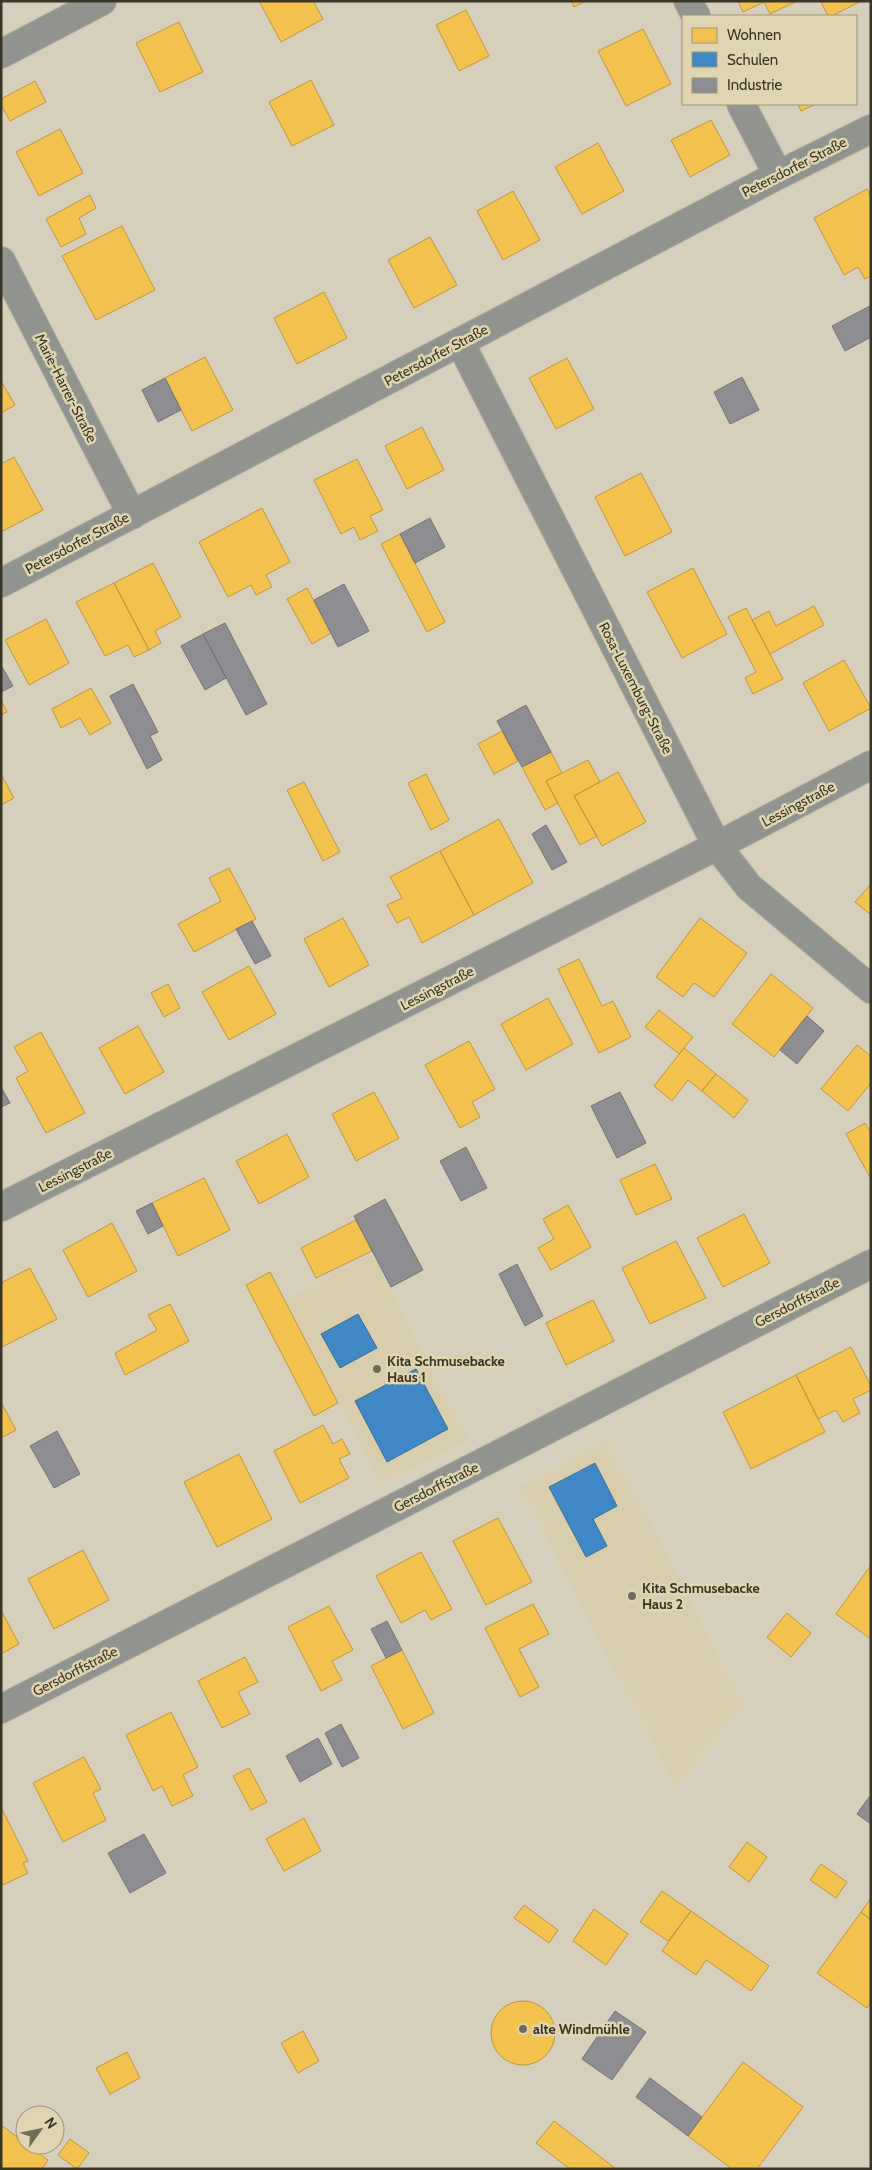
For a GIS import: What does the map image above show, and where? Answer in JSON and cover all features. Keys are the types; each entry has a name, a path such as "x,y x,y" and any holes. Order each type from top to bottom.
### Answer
{"street":[{"path":"1,54 102,1"},
{"path":"688,1 695,15"},
{"path":"742,105 778,175"},
{"name":"Petersdorfer Straße","path":"1,583 871,128"},
{"name":"Marie-Harrer-Straße","path":"1,261 132,515"},
{"name":"Rosa-Luxemburg-Straße","path":"460,342 717,846 749,887 871,989"},
{"name":"Lessingstraße","path":"1,1207 717,846 871,765"},
{"name":"Gersdorffstraße","path":"1,1709 871,1264"}],"shaded area":[{"name":"Kita Schmusebacke Haus 1","path":"372,1254 468,1439 382,1484 286,1299"},
{"name":"Kita Schmusebacke Haus 2","path":"607,1440 745,1706 675,1786 519,1486"}],"building: Wohnen":[{"path":"259,1 313,1 323,19 281,42"},
{"path":"571,1 586,1 574,7"},
{"path":"738,1 795,2 770,14 764,2 743,12"},
{"path":"861,1 834,15 828,15 821,2"},
{"path":"466,10 489,56 459,71 436,25"},
{"path":"179,22 203,72 160,92 136,43"},
{"path":"643,29 671,84 626,106 598,51"},
{"path":"311,80 334,125 292,146 269,102"},
{"path":"35,81 46,102 10,121 1,105 1,99"},
{"path":"798,105 814,105 801,111"},
{"path":"711,120 730,155 690,177 671,140"},
{"path":"60,129 83,173 39,196 16,152"},
{"path":"598,143 624,191 582,214 555,167"},
{"path":"867,189 871,196 871,276 865,279 858,267 844,275 814,218"},
{"path":"513,191 540,240 503,260 477,211"},
{"path":"90,195 96,208 79,218 86,234 61,247 46,219"},
{"path":"122,226 155,290 96,320 62,256"},
{"path":"430,237 457,285 414,308 388,260"},
{"path":"324,292 347,338 297,364 274,318"},
{"path":"205,357 233,410 192,431 165,378"},
{"path":"567,358 594,409 556,429 529,378"},
{"path":"1,381 15,405 1,413"},
{"path":"422,427 444,470 407,489 385,446"},
{"path":"14,457 43,510 1,532 1,464"},
{"path":"357,459 383,510 370,516 378,531 360,540 354,527 341,534 314,480"},
{"path":"641,473 672,532 625,556 595,497"},
{"path":"262,508 290,562 266,575 272,587 256,595 251,585 228,597 199,542"},
{"path":"400,534 445,622 427,632 381,544"},
{"path":"153,563 181,617 155,631 161,643 149,650 114,583"},
{"path":"693,568 727,634 682,658 647,592"},
{"path":"114,583 149,650 134,657 128,645 105,656 76,602"},
{"path":"307,588 331,633 312,644 287,599"},
{"path":"814,606 824,625 770,654 752,620 769,611 776,626"},
{"path":"746,608 783,679 753,694 745,678 756,672 728,617"},
{"path":"46,619 69,663 29,685 5,640"},
{"path":"844,660 871,708 829,731 803,683"},
{"path":"91,688 111,723 90,735 80,718 61,728 52,709"},
{"path":"1,700 7,712 1,715"},
{"path":"502,731 518,761 494,774 478,744"},
{"path":"551,752 562,773 546,781 558,803 545,810 522,767"},
{"path":"588,760 600,782 574,796 597,836 580,845 546,781"},
{"path":"618,772 646,822 602,846 574,796"},
{"path":"1,774 14,798 1,805"},
{"path":"426,774 449,820 431,830 408,783"},
{"path":"304,782 340,852 323,861 287,790"},
{"path":"499,819 533,883 474,915 440,851"},
{"path":"440,851 474,915 422,943 409,917 397,923 387,905 402,898 390,877"},
{"path":"229,868 256,919 194,952 178,924 221,901 209,878"},
{"path":"871,884 871,915 855,902"},
{"path":"343,918 369,965 329,987 304,939"},
{"path":"700,918 747,953 714,997 694,983 683,997 656,977"},
{"path":"579,959 602,1006 613,1001 631,1037 599,1053 558,969"},
{"path":"249,966 276,1014 229,1040 202,992"},
{"path":"771,974 813,1008 774,1057 732,1024"},
{"path":"168,984 180,1008 164,1017 151,993"},
{"path":"548,998 573,1044 526,1070 501,1024"},
{"path":"659,1010 693,1037 679,1054 645,1027"},
{"path":"138,1026 164,1072 125,1094 99,1048"},
{"path":"41,1032 85,1113 46,1133 16,1078 28,1071 14,1047"},
{"path":"469,1041 495,1089 472,1102 480,1117 460,1128 425,1065"},
{"path":"857,1045 871,1056 871,1083 848,1111 821,1089"},
{"path":"684,1048 716,1074 702,1091 688,1080 672,1101 654,1086"},
{"path":"716,1074 748,1100 734,1118 702,1091"},
{"path":"374,1092 399,1138 356,1161 332,1114"},
{"path":"865,1123 871,1133 871,1179 846,1134"},
{"path":"287,1134 309,1177 259,1204 236,1161"},
{"path":"655,1164 672,1199 636,1215 620,1180"},
{"path":"204,1178 230,1230 178,1256 152,1203"},
{"path":"568,1205 591,1247 551,1270 538,1248 554,1239 543,1219"},
{"path":"744,1214 770,1263 723,1287 697,1238"},
{"path":"356,1220 372,1251 316,1278 301,1248"},
{"path":"112,1223 137,1271 88,1297 63,1250"},
{"path":"676,1241 706,1298 650,1324 622,1268"},
{"path":"30,1268 57,1319 2,1347 1,1283"},
{"path":"270,1272 338,1403 314,1416 246,1285"},
{"path":"593,1300 614,1341 566,1365 546,1323"},
{"path":"170,1304 189,1341 125,1375 115,1353 157,1330 148,1315"},
{"path":"851,1347 871,1386 871,1390 853,1399 860,1413 843,1422 836,1410 818,1419 796,1375"},
{"path":"796,1375 825,1432 751,1469 723,1412"},
{"path":"1,1402 16,1430 1,1438"},
{"path":"323,1425 333,1444 342,1439 350,1454 339,1459 349,1478 300,1503 274,1451"},
{"path":"239,1454 272,1519 217,1547 184,1482"},
{"path":"498,1518 532,1582 486,1605 453,1541"},
{"path":"83,1550 109,1600 54,1629 28,1579"},
{"path":"421,1552 452,1609 431,1620 425,1610 401,1623 376,1576"},
{"path":"871,1565 871,1639 836,1614"},
{"path":"533,1604 549,1634 519,1649 539,1687 520,1697 485,1628"},
{"path":"329,1606 353,1650 332,1661 342,1680 321,1691 288,1627"},
{"path":"1,1610 19,1644 1,1654"},
{"path":"787,1613 811,1633 791,1657 767,1637"},
{"path":"402,1650 434,1713 403,1729 371,1666"},
{"path":"245,1657 258,1682 238,1692 250,1714 222,1728 198,1681"},
{"path":"171,1712 198,1767 183,1775 193,1796 172,1806 162,1786 153,1791 126,1735"},
{"path":"84,1757 101,1789 93,1793 106,1820 63,1842 33,1783"},
{"path":"249,1768 267,1802 251,1810 233,1776"},
{"path":"1,1807 28,1861 23,1863 28,1873 3,1885 1,1881"},
{"path":"304,1818 321,1851 284,1871 266,1839"},
{"path":"747,1842 767,1857 749,1882 729,1867"},
{"path":"821,1864 847,1882 836,1898 810,1880"},
{"path":"662,1891 691,1911 668,1941 640,1922"},
{"path":"871,1898 871,1920 861,1912"},
{"path":"524,1905 558,1930 549,1943 514,1918"},
{"path":"594,1909 628,1934 606,1965 573,1941"},
{"path":"691,1911 769,1966 751,1991 706,1960 696,1975 662,1951"},
{"path":"861,1912 871,1920 871,2003 867,2008 817,1973"},
{"name":"alte Windmühle","path":"523,2001 541,2007 549,2015 555,2033 549,2051 541,2059 523,2065 505,2059 497,2051 491,2033 497,2015 505,2007"},
{"path":"303,2031 319,2061 298,2073 281,2043"},
{"path":"127,2052 140,2078 110,2094 96,2068"},
{"path":"743,2062 803,2107 757,2169 732,2169 688,2136"},
{"path":"554,2121 616,2169 570,2169 536,2143"},
{"path":"1,2125 15,2136 15,2155 41,2155 48,2160 42,2169 1,2169"},
{"path":"70,2139 89,2153 77,2169 58,2155 65,2155 65,2146"}],"building: Schulen":[{"path":"358,1314 377,1348 340,1368 321,1334"},
{"path":"416,1369 448,1429 387,1462 355,1401"},
{"path":"595,1463 617,1506 593,1519 607,1546 586,1557 549,1487"}],"building: Industrie":[{"path":"870,306 871,337 845,351 832,326"},
{"path":"742,377 759,410 730,424 714,392"},
{"path":"165,378 181,410 158,422 142,390"},
{"path":"430,518 445,547 415,563 400,534"},
{"path":"344,584 369,631 338,647 314,600"},
{"path":"225,623 267,704 246,715 203,634"},
{"path":"203,634 226,678 205,690 181,646"},
{"path":"1,665 13,686 1,692"},
{"path":"133,684 158,732 150,736 162,760 147,769 110,696"},
{"path":"526,705 551,752 522,767 497,721"},
{"path":"546,825 567,862 552,870 532,834"},
{"path":"252,921 271,956 255,964 236,929"},
{"path":"807,1016 824,1031 797,1064 780,1050"},
{"path":"1,1087 10,1103 1,1107"},
{"path":"620,1092 646,1143 617,1158 591,1106"},
{"path":"466,1147 487,1188 461,1201 440,1161"},
{"path":"385,1199 423,1270 391,1287 354,1216"},
{"path":"152,1203 163,1226 148,1234 136,1211"},
{"path":"517,1264 543,1316 525,1326 499,1274"},
{"path":"57,1431 80,1474 54,1488 30,1446"},
{"path":"387,1621 402,1650 386,1658 371,1629"},
{"path":"341,1724 359,1758 342,1767 325,1733"},
{"path":"318,1738 332,1764 300,1782 286,1756"},
{"path":"869,1797 871,1798 871,1824 857,1814"},
{"path":"144,1834 166,1873 130,1893 108,1853"},
{"path":"615,2011 646,2032 612,2080 582,2059"},
{"path":"650,2078 702,2117 688,2136 636,2097"}],"place":[{"name":"Kita Schmusebacke Haus 1","path":"377,1369"},
{"name":"Kita Schmusebacke Haus 2","path":"632,1596"},
{"name":"alte Windmühle","path":"523,2029"}]}
